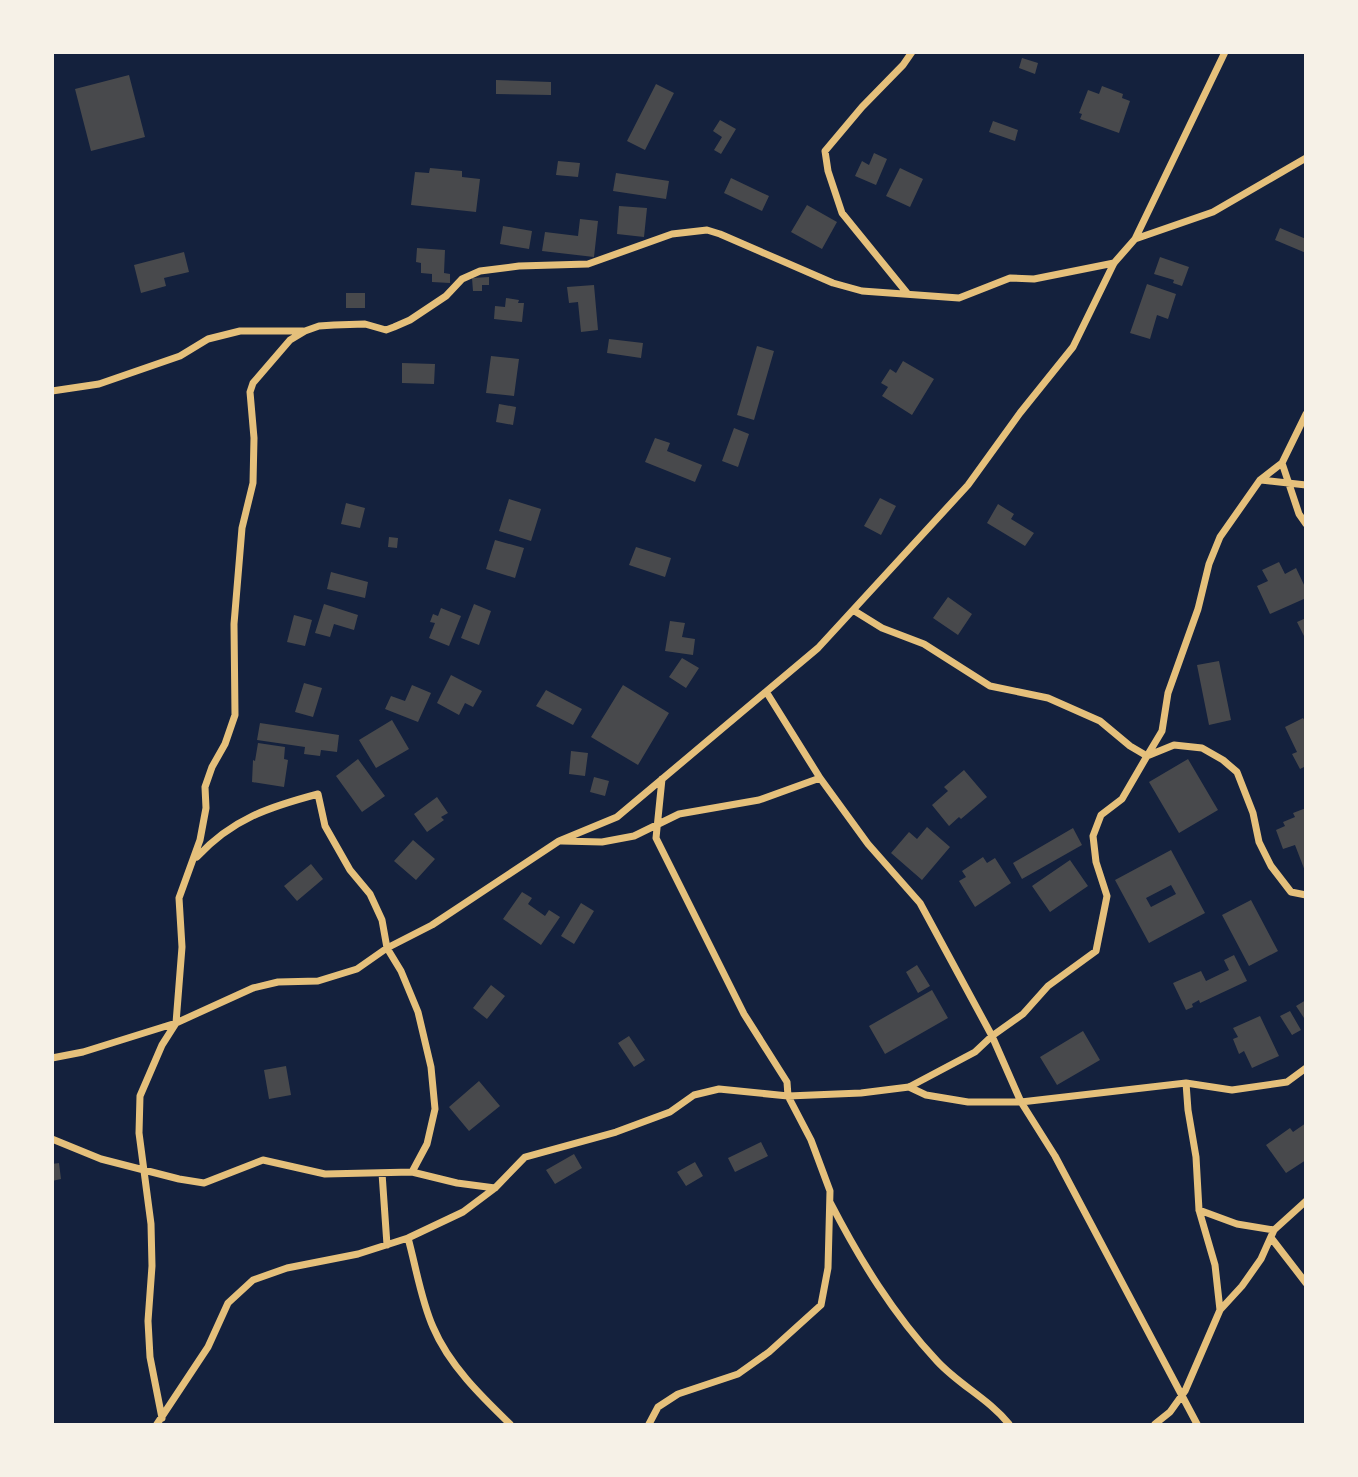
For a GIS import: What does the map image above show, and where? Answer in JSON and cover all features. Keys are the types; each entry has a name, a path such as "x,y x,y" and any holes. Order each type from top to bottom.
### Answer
{"street":[{"path":"907,293 842,213 828,172 825,151 862,107 904,65 912,52"},
{"path":"52,1058 83,1052 176,1023 253,988 278,982 318,981 356,969 387,948 432,925 559,841 617,817 768,692 818,648 968,485 1020,413 1073,347 1114,263 1135,239 1225,52"},
{"path":"1135,239 1213,212 1306,158"},
{"path":"159,1421 150,1357 148,1321 152,1266 151,1224 142,1170 140,1096 162,1045 176,1023 182,947 178,898 194,860 206,808 205,786 235,715 234,624 242,528 253,483 254,438 250,392 259,375 290,340 305,331 319,326 365,324 386,330 410,320 446,296 462,279 480,271 519,266 588,264 672,234 707,230 862,292 959,298 1010,278 1034,279 1114,263"},
{"path":"52,391 99,384 180,356 208,339 240,331 305,331"},
{"path":"159,1421 208,1347 228,1303 253,1280 287,1268 358,1254 408,1238 463,1212 495,1188 525,1157 616,1132 670,1112 694,1095 719,1089 788,1096 861,1093 909,1087 975,1052 1023,1014 1048,986 1096,951 1107,896 1096,862 1093,836 1101,815 1122,799 1162,731 1168,693 1220,537 1260,480 1282,463 1306,414"},
{"path":"1282,463 1299,514 1306,524"},
{"path":"1260,480 1306,485"},
{"path":"853,610 883,628 924,644 990,686 1048,698 1100,721 1130,746 1147,756"},
{"path":"768,692 820,778 868,844 920,903 992,1036 1021,1102 1055,1156 1196,1424"},
{"path":"1147,756 1174,745 1202,748 1237,772 1253,813 1259,842 1271,866 1291,892 1306,895"},
{"path":"649,1424 658,1407 678,1394 738,1374 769,1352 821,1306 828,1268 830,1202 830,1191 811,1140 788,1096 787,1082 744,1014 656,838 662,778"},
{"path":"559,841 602,842 634,836 679,814 759,800 820,778"},
{"path":"194,860 214,839 239,821 318,794 325,826 350,870 370,894 378,911 387,948 401,971 418,1012 431,1068 435,1109 427,1144 412,1172"},
{"path":"909,1087 926,1095 968,1102 1021,1102 1186,1083 1232,1090 1287,1082 1306,1068"},
{"path":"1186,1083 1196,1157 1199,1210 1215,1265 1220,1310"},
{"path":"52,1139 101,1159 204,1184 263,1160 325,1174 412,1172 457,1183 495,1188"},
{"path":"382,1172 387,1245"},
{"path":"1155,1424 1170,1412 1182,1396 1220,1310 1242,1286 1272,1239 1274,1230 1306,1201"},
{"path":"830,1202 859,1257 897,1314 939,1364 997,1409 1009,1424"},
{"path":"1199,1210 1237,1224 1274,1230"},
{"path":"408,1238 432,1325 444,1349 479,1394 510,1424"},
{"path":"1272,1239 1306,1283"}],"building":[{"path":"1022,58 1038,63 1035,74 1019,68"},
{"path":"129,75 145,137 91,151 75,89"},
{"path":"496,80 551,82 551,95 496,94"},
{"path":"656,84 674,93 645,150 627,141"},
{"path":"1102,86 1123,94 1122,98 1130,101 1119,133 1080,119 1082,114 1079,113 1088,90 1099,94"},
{"path":"720,120 736,129 721,154 714,150 722,137 713,131"},
{"path":"993,121 1018,130 1015,141 989,132"},
{"path":"874,153 887,159 876,185 855,176 862,161 869,165"},
{"path":"558,161 580,163 578,177 556,175"},
{"path":"430,168 462,171 462,177 480,179 476,212 411,205 415,172 429,173"},
{"path":"900,168 923,179 910,207 886,196"},
{"path":"616,173 669,181 666,199 613,191"},
{"path":"731,178 769,196 762,211 724,193"},
{"path":"807,205 837,222 822,249 791,232"},
{"path":"619,206 647,208 644,237 617,234"},
{"path":"580,219 598,221 594,257 542,251 545,232 578,236"},
{"path":"503,226 532,231 529,249 500,244"},
{"path":"1280,228 1306,239 1306,253 1275,240"},
{"path":"417,248 445,250 444,273 450,274 450,283 432,282 432,274 421,273 421,263 416,262"},
{"path":"184,252 189,272 164,278 166,286 141,293 134,265"},
{"path":"1160,257 1189,267 1182,286 1173,283 1174,280 1154,274"},
{"path":"489,277 489,285 482,285 482,291 473,291 472,278"},
{"path":"1147,284 1176,294 1168,319 1157,315 1150,339 1130,333"},
{"path":"594,285 598,330 581,332 578,302 569,303 567,287"},
{"path":"346,293 365,293 365,308 346,308"},
{"path":"506,298 524,303 522,322 494,319 495,306 505,307"},
{"path":"609,339 643,343 641,358 607,353"},
{"path":"757,346 774,351 754,420 737,415"},
{"path":"491,356 519,359 514,396 486,393"},
{"path":"903,361 934,379 912,415 882,396 888,387 881,383 890,369 896,373"},
{"path":"402,363 435,364 434,384 402,383"},
{"path":"499,404 516,407 513,425 496,422"},
{"path":"734,428 749,434 738,467 722,461"},
{"path":"655,438 670,443 667,451 702,465 695,482 645,462"},
{"path":"880,498 896,506 881,535 864,526"},
{"path":"509,499 541,509 531,541 499,531"},
{"path":"346,503 365,508 360,528 341,524"},
{"path":"998,504 1014,514 1011,519 1034,533 1025,546 987,523"},
{"path":"389,537 398,538 397,548 388,547"},
{"path":"495,540 524,548 515,578 486,569"},
{"path":"636,547 671,558 665,577 629,565"},
{"path":"1279,562 1285,574 1296,568 1306,589 1306,598 1270,614 1257,586 1268,581 1262,570"},
{"path":"331,572 368,582 365,598 327,589"},
{"path":"948,597 972,614 958,635 933,618"},
{"path":"324,604 358,615 354,630 334,624 330,637 315,633"},
{"path":"474,604 491,611 479,645 461,638"},
{"path":"441,608 461,616 449,646 429,638 435,623 430,622 433,614 438,616"},
{"path":"294,615 312,620 305,646 287,642"},
{"path":"1306,618 1306,640 1297,622"},
{"path":"670,621 685,623 682,637 695,639 693,655 665,651"},
{"path":"682,658 699,668 686,688 669,677"},
{"path":"1219,661 1231,720 1209,725 1197,665"},
{"path":"451,675 482,691 473,707 465,703 459,715 437,703"},
{"path":"304,683 322,688 313,717 295,712"},
{"path":"412,685 431,693 418,722 385,709 391,696 405,701"},
{"path":"623,685 669,713 638,765 591,737"},
{"path":"546,690 582,709 573,725 536,706"},
{"path":"1303,718 1306,723 1306,766 1300,769 1292,754 1297,752 1285,727"},
{"path":"392,720 409,749 376,768 359,740"},
{"path":"260,723 339,735 337,752 321,750 320,756 304,754 305,747 257,740"},
{"path":"258,743 285,747 284,759 288,760 284,787 252,782 253,760 255,761"},
{"path":"571,751 588,753 585,776 569,774"},
{"path":"358,759 385,796 362,812 336,776"},
{"path":"1188,759 1218,810 1179,833 1149,782"},
{"path":"964,770 987,797 949,826 932,805 948,791 944,787"},
{"path":"594,777 609,781 605,796 590,792"},
{"path":"437,797 448,813 441,817 444,820 427,832 414,814"},
{"path":"1306,808 1305,871 1295,845 1283,849 1276,830 1285,826 1283,822 1295,817 1293,813"},
{"path":"927,827 950,847 922,880 891,853 909,832 917,839"},
{"path":"1073,828 1082,845 1022,879 1013,863"},
{"path":"413,840 435,859 416,880 394,861"},
{"path":"1171,850 1205,913 1149,943 1115,880","holes":["1171,885 1176,894 1151,907 1146,898"]},
{"path":"983,857 987,863 995,858 1011,883 975,907 959,881 966,877 962,871"},
{"path":"1070,860 1088,886 1050,912 1032,886"},
{"path":"311,864 323,879 297,901 284,886"},
{"path":"522,892 532,898 528,904 545,916 549,910 560,917 541,945 503,919"},
{"path":"1251,900 1278,951 1249,966 1222,915"},
{"path":"581,903 594,911 574,944 561,936"},
{"path":"1234,955 1247,981 1200,1003 1199,1000 1186,1010 1173,983 1201,971 1206,981 1229,970 1224,960"},
{"path":"917,965 930,986 918,993 906,972"},
{"path":"491,985 505,996 487,1019 473,1008"},
{"path":"932,990 948,1018 885,1054 869,1026"},
{"path":"1306,1000 1306,1021 1296,1006"},
{"path":"1290,1011 1301,1030 1292,1035 1280,1016"},
{"path":"1260,1016 1279,1056 1252,1068 1244,1051 1239,1054 1233,1039 1238,1037 1233,1028"},
{"path":"1083,1031 1100,1060 1057,1085 1040,1057"},
{"path":"629,1036 645,1060 634,1067 618,1043"},
{"path":"286,1066 291,1095 269,1099 264,1070"},
{"path":"479,1081 500,1106 469,1131 449,1107"},
{"path":"1306,1123 1306,1160 1286,1173 1266,1145 1290,1128 1293,1132"},
{"path":"761,1142 768,1156 735,1172 728,1158"},
{"path":"574,1154 582,1168 555,1184 546,1170"},
{"path":"695,1162 703,1176 686,1186 677,1172"},
{"path":"59,1163 61,1179 52,1181 52,1164"}]}
